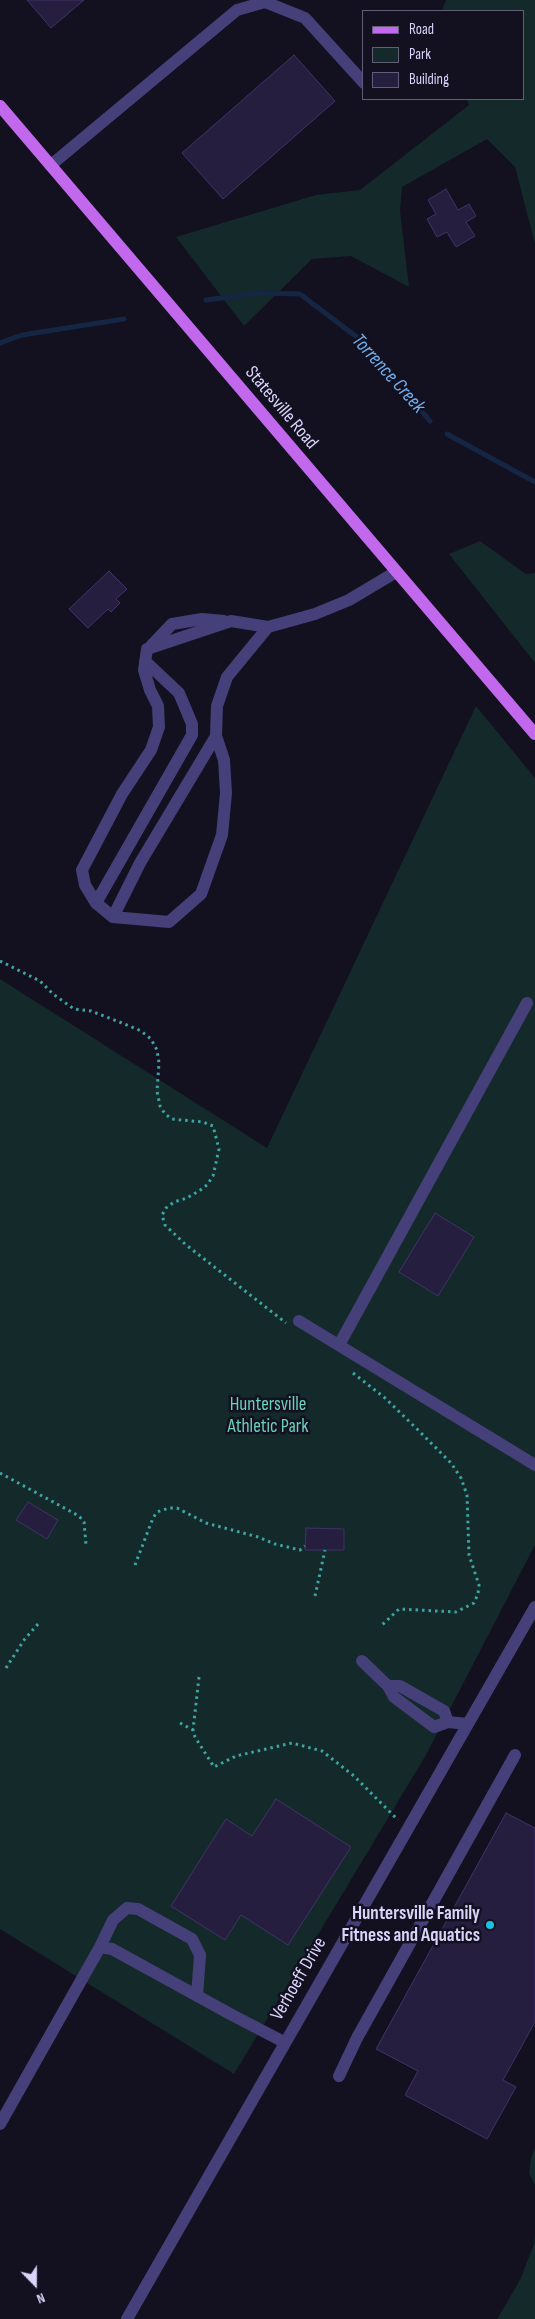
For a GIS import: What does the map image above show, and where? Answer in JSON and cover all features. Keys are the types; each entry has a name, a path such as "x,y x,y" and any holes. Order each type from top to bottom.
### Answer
{"main road":[{"name":"Statesville Road","path":"0,106 535,734"}],"street":[{"path":"51,165 236,10 265,2 305,18 362,81"},
{"path":"146,655 231,621 268,627 315,614 349,600 396,572"},
{"path":"146,655 144,670 150,690 158,706 159,727 151,750 122,794 82,870 85,885 96,903 113,917 169,922 201,894 222,835 226,793 224,760 216,736 217,706 227,677 268,627"},
{"path":"96,903 192,735 192,724 179,693 146,655"},
{"path":"113,917 140,863 216,736"},
{"path":"339,1345 527,1002"},
{"path":"294,1323 339,1345 535,1464"},
{"name":"Verhoeff Drive","path":"127,2319 284,2042 535,1607"},
{"path":"362,1661 388,1686 394,1697 434,1727 448,1722 468,1724"},
{"path":"388,1686 400,1686 444,1711 448,1722"},
{"path":"339,2076 358,2038 515,1755"},
{"path":"0,2124 100,1947 113,1920 127,1908 138,1909 192,1939 200,1955 197,1996"},
{"path":"100,1947 112,1949 284,2042"}],"path":[{"path":"0,961 40,981 53,994 74,1009 91,1011 141,1031 151,1038 157,1050 160,1063 157,1090 160,1106 165,1114 172,1119 203,1122 213,1126 219,1149 213,1176 207,1185 187,1198 174,1202 166,1208 162,1215 165,1225 185,1244 294,1323"},
{"path":"352,1372 385,1398 416,1428 451,1463 461,1478 467,1494 470,1554 479,1585 478,1594 474,1602 456,1612 399,1609 382,1626"},
{"path":"0,1473 79,1516 84,1522 86,1545"},
{"path":"135,1565 153,1518 157,1512 169,1508 177,1508 206,1523 258,1537 275,1544 300,1550 305,1546"},
{"path":"315,1596 325,1550"},
{"path":"6,1668 24,1640 38,1624"},
{"path":"199,1677 193,1730 214,1767 236,1756 292,1743 322,1751 359,1781 406,1830"},
{"path":"180,1723 193,1730"}],"green space":[{"path":"446,0 535,0 535,244 515,167 487,139 402,187 400,211 409,287 351,256 312,259 244,326 176,237 316,195 360,190 469,105 467,100 525,100 525,10 442,10"},
{"path":"480,541 526,574 535,573 535,663 449,554"},
{"name":"Huntersville Athletic Park","path":"476,706 535,778 535,1545 426,1755 234,2074 0,1929 0,979 267,1148"},
{"path":"535,2147 535,2185 529,2174 531,2158"},
{"path":"535,2233 535,2319 497,2319 520,2280 534,2244"}],"building":[{"path":"27,0 84,0 51,28"},
{"path":"294,55 335,101 223,199 182,153"},
{"path":"446,189 458,210 469,204 476,216 466,222 475,236 456,247 447,232 437,237 427,219 436,214 428,200"},
{"path":"109,571 127,589 116,599 120,603 111,612 108,609 88,628 69,609"},
{"path":"435,1213 474,1237 438,1296 399,1272"},
{"path":"28,1502 58,1520 47,1539 16,1520"},
{"path":"306,1528 344,1529 344,1550 305,1550"},
{"path":"276,1799 351,1847 288,1945 241,1915 225,1940 171,1906 226,1819 252,1836"},
{"name":"Huntersville Family Fitness and Aquatics","path":"506,1813 535,1828 535,2022 503,2080 516,2087 487,2139 405,2095 418,2071 376,2049"}],"waterway":[{"name":"Torrence Creek","path":"206,300 258,293 300,294 366,344 430,421"},
{"name":"Torrence Creek","path":"0,343 22,335 124,319"},
{"name":"Torrence Creek","path":"447,434 535,482"}],"place":[{"name":"Huntersville Family Fitness and Aquatics","path":"490,1925"}]}
